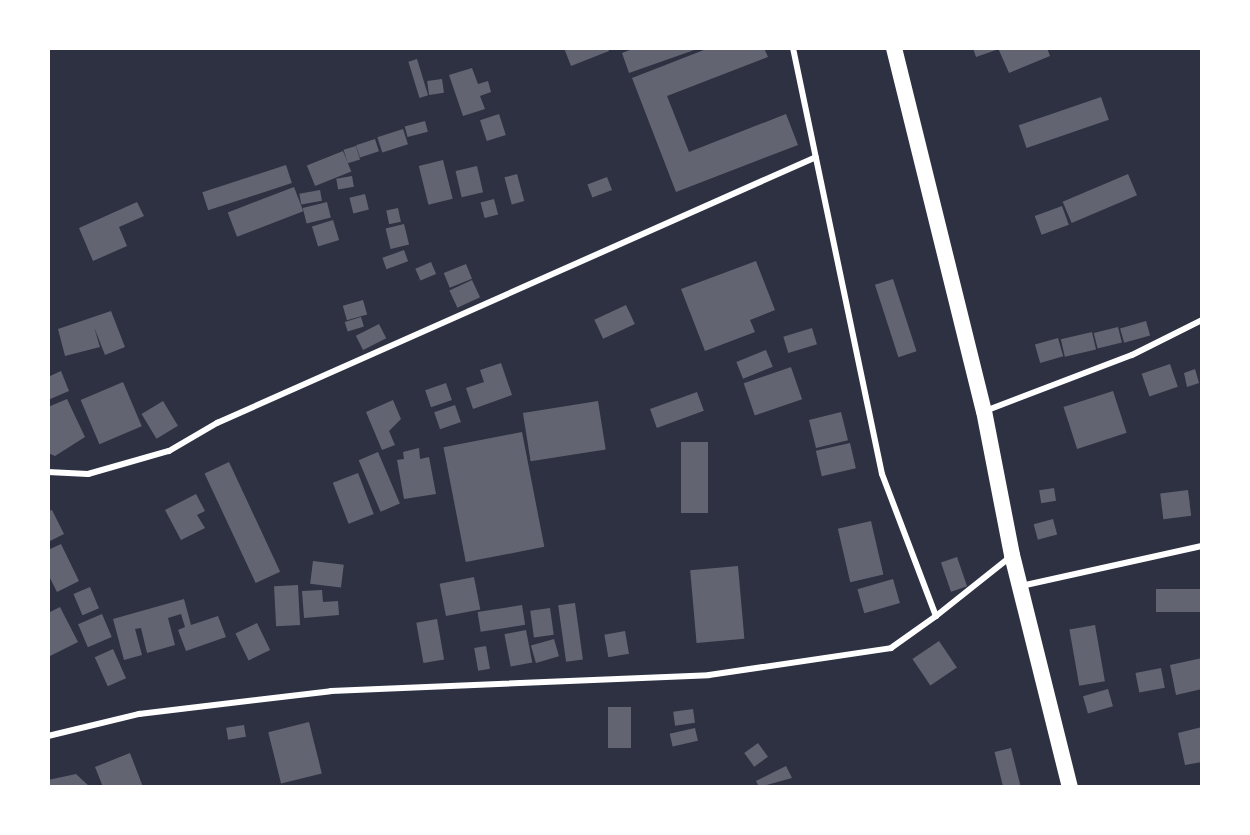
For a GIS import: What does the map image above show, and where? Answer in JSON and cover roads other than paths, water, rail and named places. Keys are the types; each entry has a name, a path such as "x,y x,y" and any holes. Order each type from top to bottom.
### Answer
{"highway":[{"path":"894,48 984,411 1012,555 1070,787"}],"street":[{"path":"793,48 882,474 936,616"},
{"path":"48,472 88,474 169,451 217,423 816,157"},
{"path":"984,411 1132,355 1202,320"},
{"path":"1021,586 1202,546"},
{"path":"48,736 139,714 331,691 709,675 891,648 936,616 1012,555"}]}
